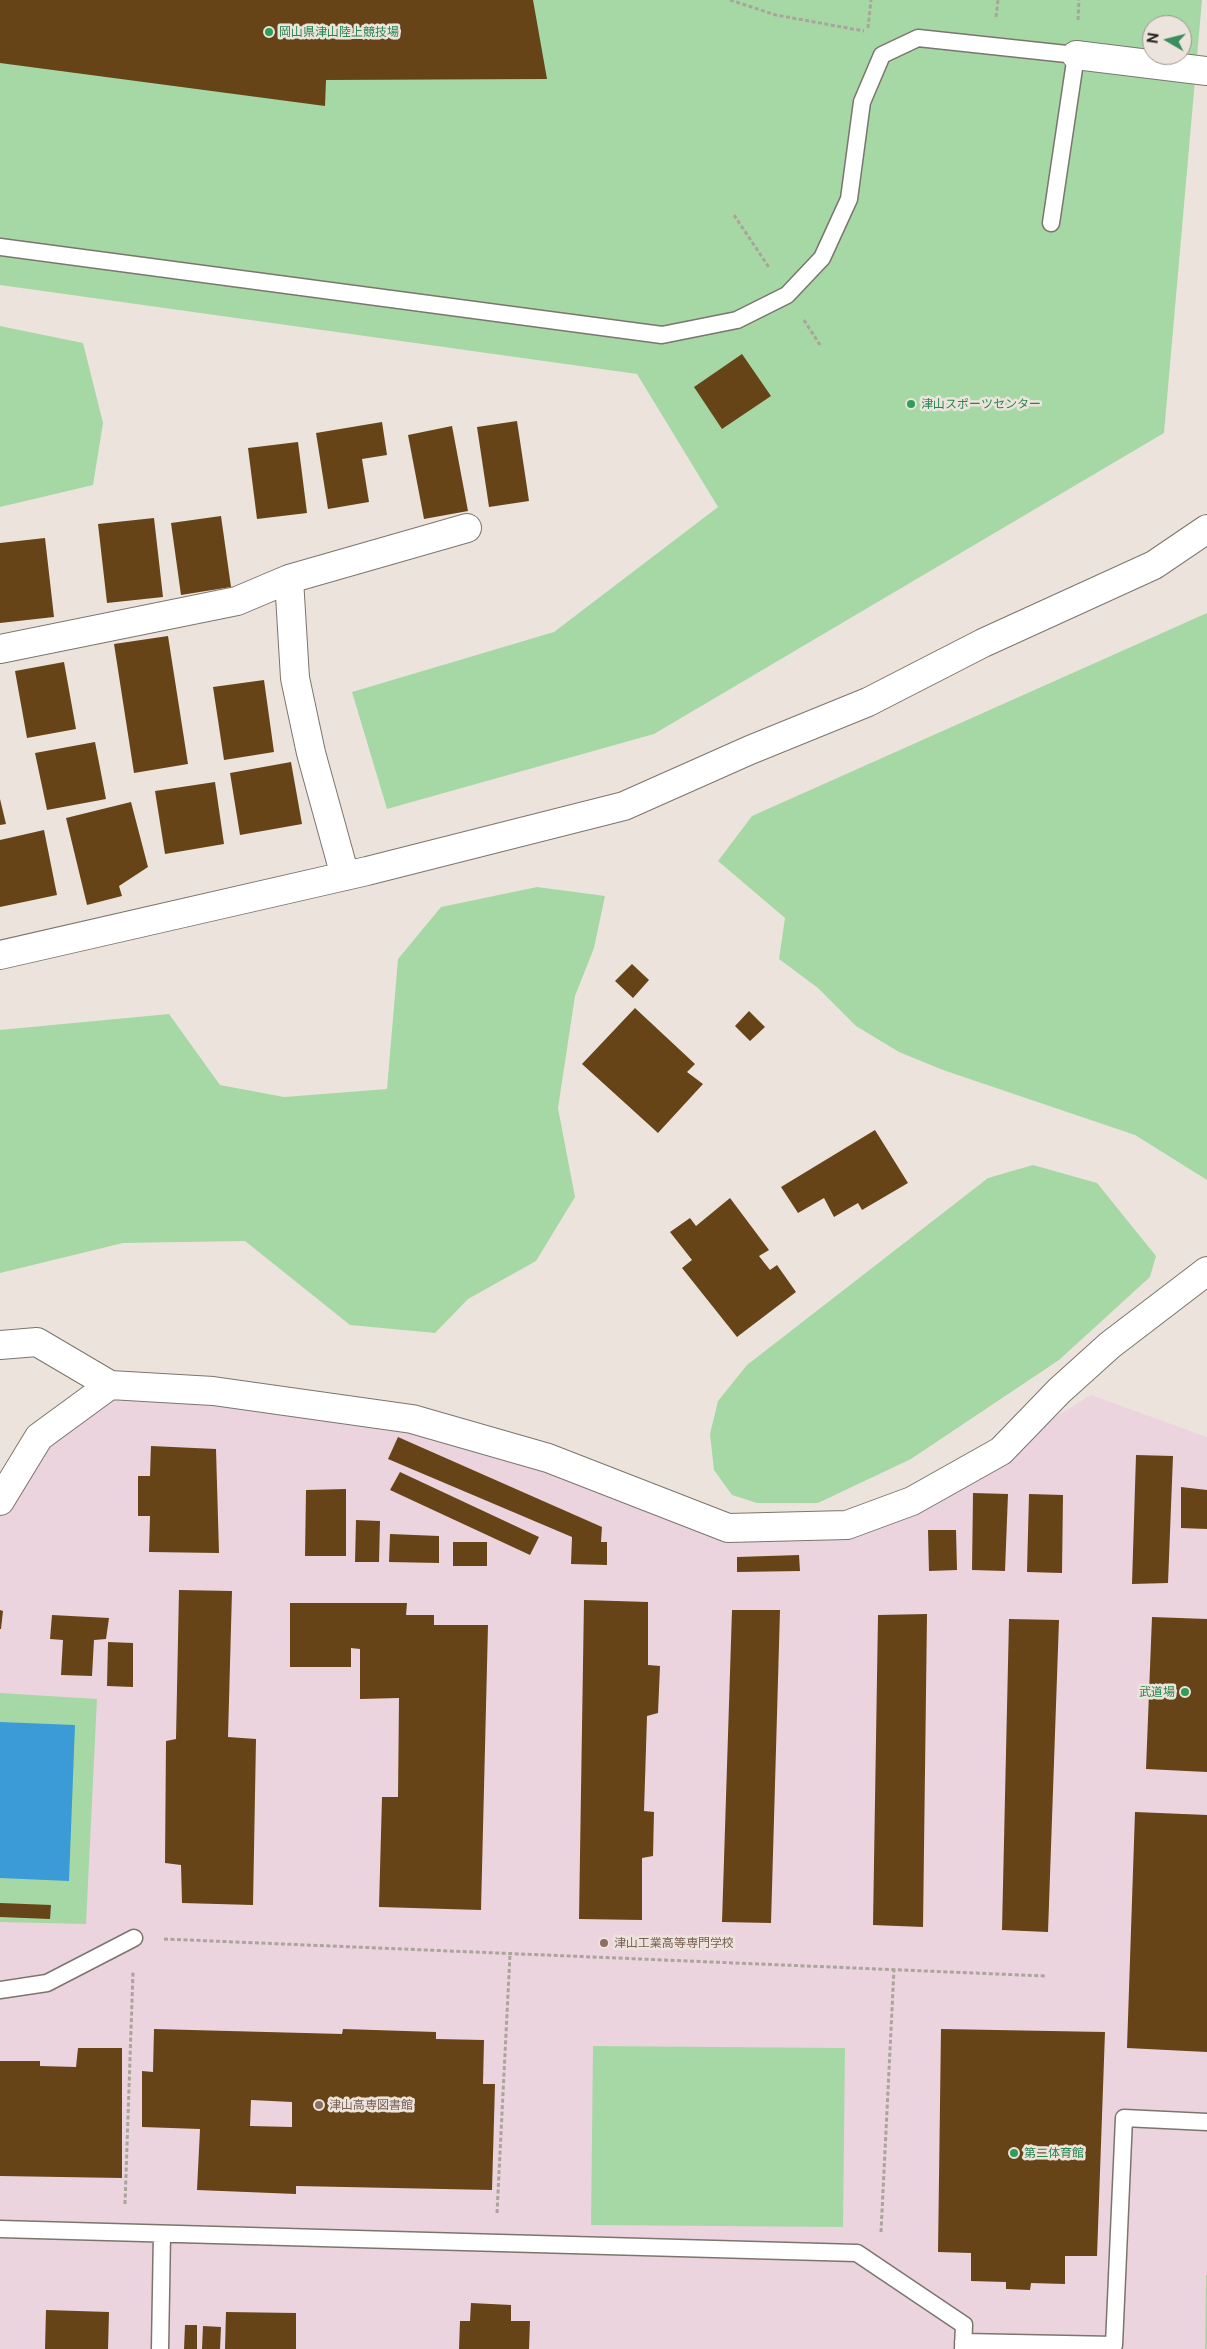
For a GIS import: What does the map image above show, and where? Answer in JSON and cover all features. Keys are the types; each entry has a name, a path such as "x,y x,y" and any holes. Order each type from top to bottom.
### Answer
{"street":[{"path":"1076,55 1207,71"},
{"path":"0,649 237,601 289,579 467,528"},
{"path":"0,955 345,876 624,806 750,750 868,702 983,643 1154,565 1207,529"},
{"path":"289,579 295,678 311,753 345,876"},
{"path":"0,1345 37,1342 110,1385 213,1391 412,1419 548,1458 728,1528 847,1525 912,1501 1001,1451 1059,1391 1110,1345 1207,1271"},
{"path":"0,1501 39,1437 110,1385"}],"lane":[{"path":"0,247 662,335 737,320 788,295 822,258 849,199 862,102 882,55 918,38 1076,55 1052,223"},
{"path":"0,1990 47,1983 134,1938"},
{"path":"0,2229 857,2253 964,2325 963,2346 1114,2345 1124,2118 1207,2122"},
{"path":"160,2349 162,2234"}],"path":[{"path":"730,0 776,15 868,32"},
{"path":"734,215 788,295"},
{"path":"124,2233 134,1938 1045,1976"},
{"path":"496,2243 510,1954"},
{"path":"879,2268 894,1970"}],"shaded area":[{"name":"津山工業高等専門学校","path":"110,1385 476,1430 792,1538 956,1478 1091,1395 1207,1437 1207,2349 0,2349 0,1496"}],"green space":[{"name":"津山スポーツセンター","path":"0,0 1202,0 1164,433 654,734 387,809 352,692 554,632 718,507 637,374 0,285"},
{"path":"0,326 83,343 103,423 93,485 0,507"},
{"path":"1207,613 1207,1180 1135,1135 943,1070 899,1052 856,1026 818,988 779,959 785,918 718,861 752,816"},
{"path":"537,887 605,896 594,948 575,996 558,1108 575,1197 536,1261 468,1299 435,1333 350,1325 245,1241 123,1243 0,1273 0,1030 169,1014 220,1085 284,1097 387,1089 398,959 441,907"},
{"path":"1033,1165 1097,1183 1156,1256 1150,1277 1059,1360 911,1459 818,1503 757,1503 732,1495 714,1470 710,1434 718,1401 747,1365 988,1178"},
{"path":"0,1693 97,1699 86,1924 0,1922"},
{"path":"593,2046 845,2048 843,2227 591,2225"},
{"path":"1206,2275 1207,2349 1205,2349"}],"water":[{"path":"0,1722 75,1725 69,1881 0,1878"}],"building":[{"name":"岡山県津山陸上競技場","path":"0,0 533,0 547,79 326,80 325,106 0,63"},
{"path":"742,354 771,396 722,429 694,387"},
{"path":"517,421 529,501 489,507 477,427"},
{"path":"382,422 387,455 362,459 369,502 328,509 316,433"},
{"path":"452,426 468,511 424,519 408,435"},
{"path":"298,442 307,513 257,519 248,448"},
{"path":"221,516 231,587 181,595 171,523"},
{"path":"154,518 163,597 107,603 98,524"},
{"path":"45,538 54,617 0,623 0,543"},
{"path":"168,636 188,764 134,773 114,644"},
{"path":"64,662 76,729 27,738 15,671"},
{"path":"264,680 274,752 224,760 213,687"},
{"path":"95,742 106,799 47,810 35,753"},
{"path":"291,762 302,824 240,835 230,773"},
{"path":"215,782 224,844 165,854 155,791"},
{"path":"0,799 6,824 0,825"},
{"path":"131,802 148,867 119,886 122,896 87,905 66,818"},
{"path":"44,830 57,895 0,907 0,840"},
{"path":"632,964 649,980 633,998 615,981"},
{"path":"635,1008 695,1064 687,1072 703,1084 658,1133 582,1064"},
{"path":"749,1011 765,1027 750,1041 735,1026"},
{"path":"875,1130 908,1183 862,1210 858,1203 834,1217 824,1198 798,1213 781,1187"},
{"path":"730,1198 769,1250 759,1256 770,1270 777,1265 796,1292 737,1337 682,1268 692,1260 670,1232 690,1218 696,1226"},
{"path":"398,1437 602,1527 601,1542 607,1542 607,1565 571,1564 572,1537 388,1459"},
{"path":"151,1446 216,1449 219,1553 149,1552 150,1516 138,1516 138,1476 150,1476"},
{"path":"1136,1455 1173,1456 1168,1583 1132,1584"},
{"path":"400,1472 539,1537 530,1555 390,1490"},
{"path":"1181,1487 1207,1490 1207,1529 1181,1528"},
{"path":"346,1489 346,1556 305,1556 306,1490"},
{"path":"973,1493 1008,1494 1005,1571 972,1570"},
{"path":"1029,1494 1063,1495 1062,1573 1027,1572"},
{"path":"356,1520 380,1521 379,1562 355,1562"},
{"path":"928,1530 956,1530 957,1570 929,1571"},
{"path":"390,1534 439,1536 439,1563 389,1562"},
{"path":"453,1542 487,1542 487,1566 453,1566"},
{"path":"799,1555 800,1571 737,1572 737,1557"},
{"path":"179,1590 232,1591 228,1737 256,1739 253,1905 182,1903 181,1865 165,1863 166,1741 176,1739"},
{"path":"584,1600 648,1602 648,1665 660,1666 658,1713 647,1716 644,1811 654,1812 653,1856 642,1858 642,1920 579,1919"},
{"path":"290,1603 407,1603 406,1615 434,1615 434,1625 488,1625 481,1910 379,1907 382,1797 398,1797 399,1698 360,1699 360,1649 351,1648 351,1667 290,1667"},
{"path":"0,1610 3,1611 1,1629 0,1629"},
{"path":"732,1610 780,1610 771,1923 722,1922"},
{"path":"927,1614 923,1927 873,1925 878,1615"},
{"path":"52,1615 109,1618 106,1639 94,1640 92,1676 61,1675 63,1640 50,1639"},
{"path":"1152,1617 1207,1619 1207,1772 1146,1769"},
{"path":"1009,1619 1059,1620 1048,1932 1002,1930"},
{"path":"108,1642 133,1643 133,1687 107,1686"},
{"path":"1135,1812 1207,1815 1207,2052 1127,2048"},
{"path":"0,1903 51,1905 50,1919 0,1917"},
{"path":"154,2029 342,2034 343,2029 436,2032 436,2039 484,2040 483,2084 495,2084 492,2190 296,2186 296,2194 197,2190 200,2129 142,2127 142,2071 153,2072","holes":["251,2100 292,2102 292,2127 250,2126"]},
{"path":"941,2029 1105,2032 1097,2256 1065,2256 1065,2284 1031,2283 1030,2290 1006,2289 1006,2282 971,2281 971,2253 938,2252"},
{"path":"78,2048 122,2048 122,2178 0,2176 0,2061 40,2061 40,2066 76,2067"},
{"path":"471,2303 511,2305 511,2321 530,2321 529,2349 459,2349 460,2321 470,2321"},
{"path":"46,2310 109,2312 108,2349 45,2349"},
{"path":"226,2312 296,2313 296,2349 225,2349"},
{"path":"185,2325 197,2325 197,2349 184,2349"},
{"path":"203,2326 221,2327 220,2349 202,2349"}],"place":[{"name":"岡山県津山陸上競技場","path":"269,32"},
{"name":"津山スポーツセンター","path":"911,404"},
{"name":"武道場","path":"1185,1692"},
{"name":"津山工業高等専門学校","path":"604,1943"},
{"name":"津山高専図書館","path":"319,2105"},
{"name":"第二体育館","path":"1014,2153"}]}
